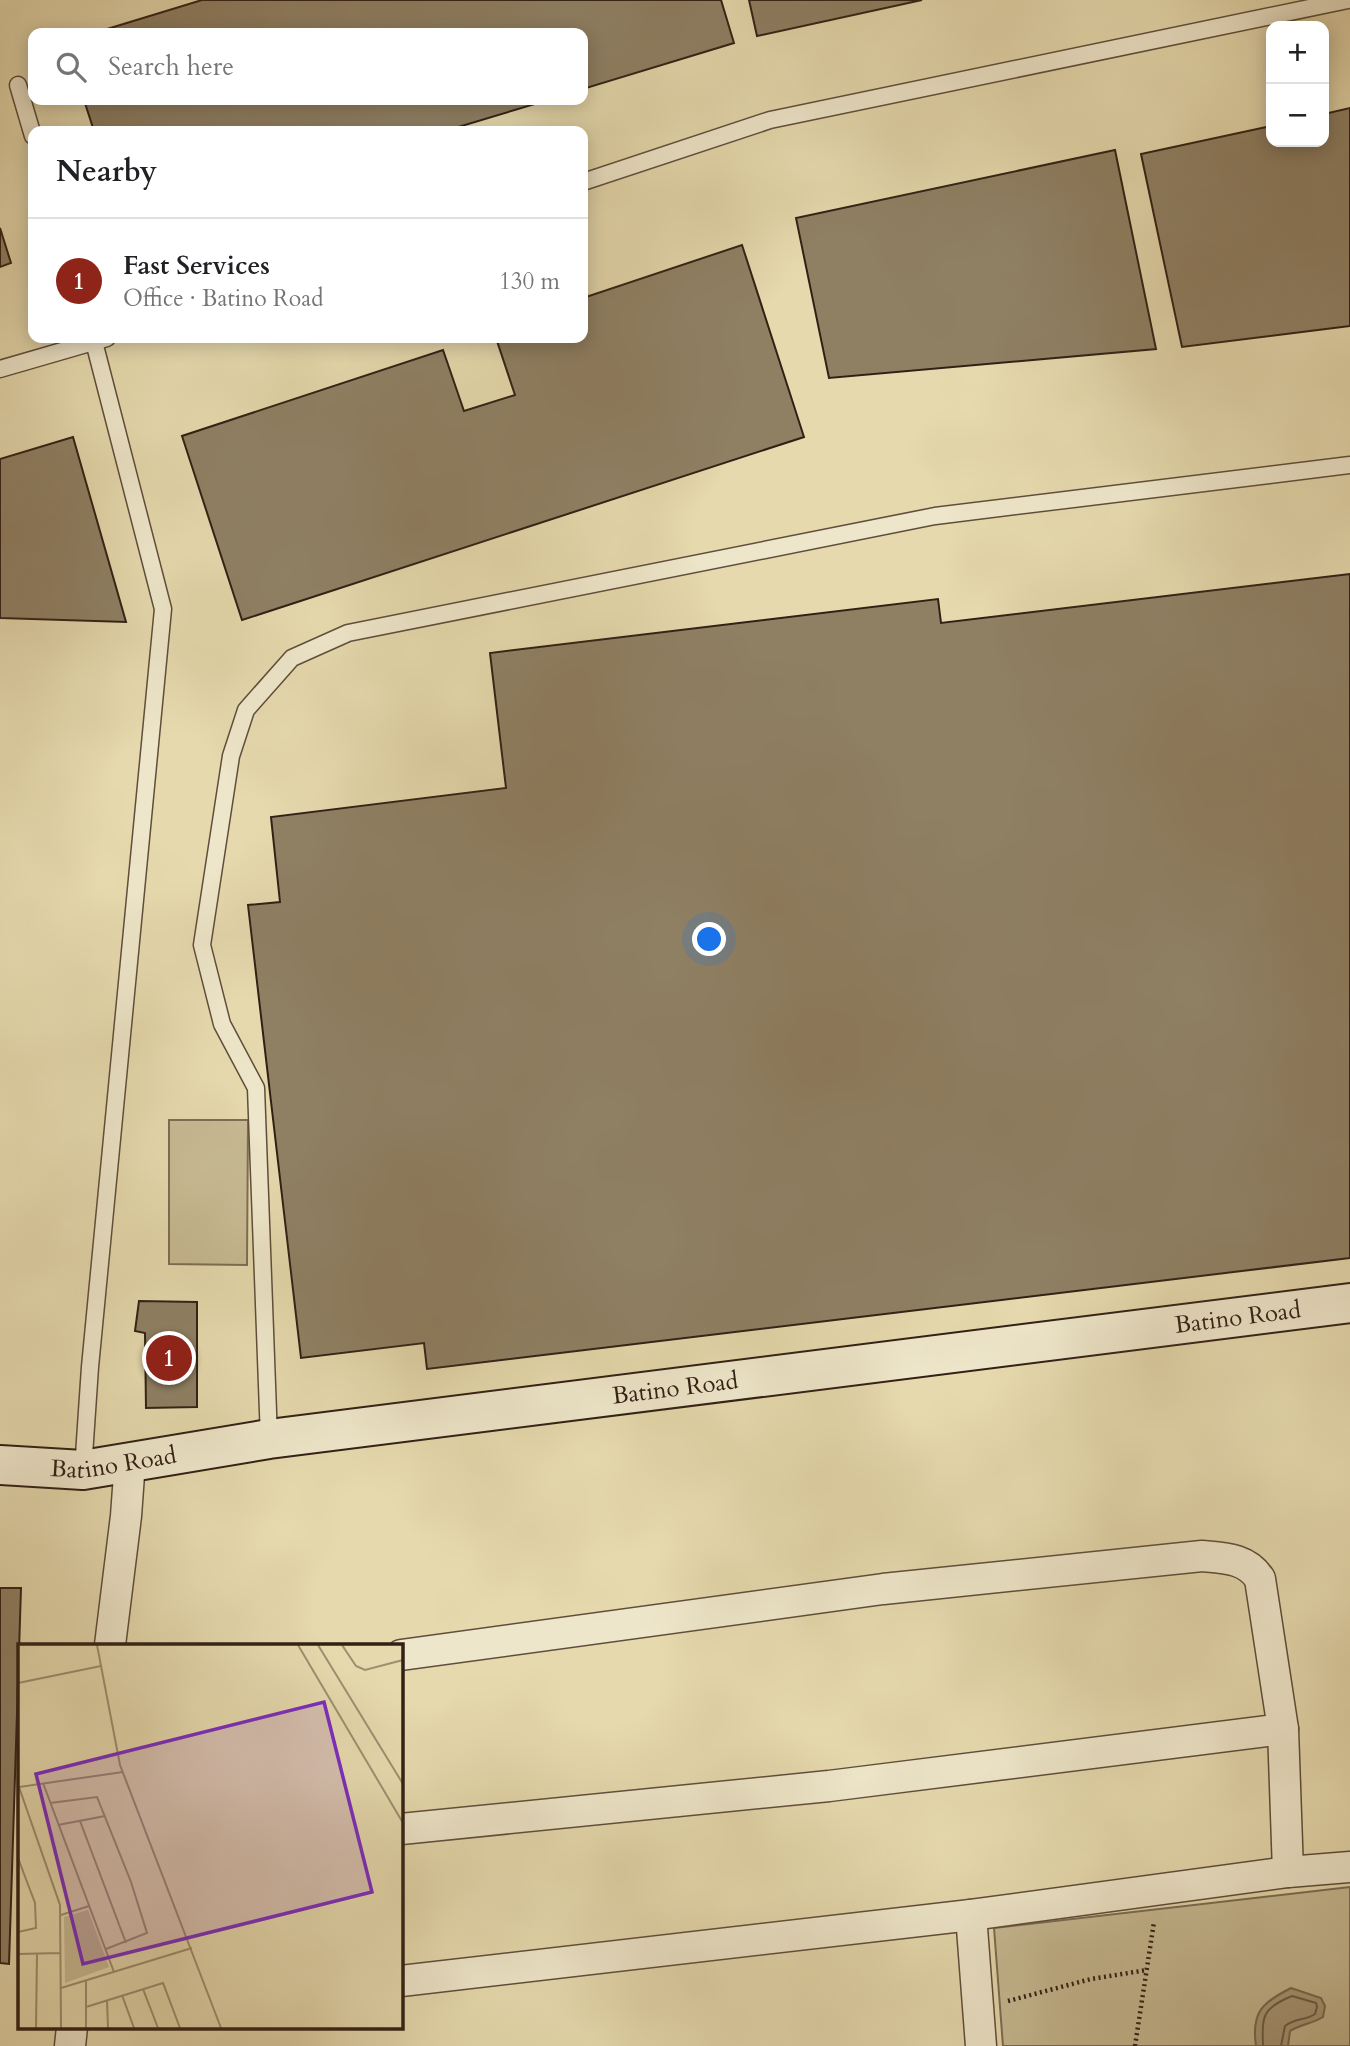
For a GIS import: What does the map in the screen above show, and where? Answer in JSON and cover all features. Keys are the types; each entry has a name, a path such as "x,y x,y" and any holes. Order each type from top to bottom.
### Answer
{"main road":[{"name":"Batino Road","path":"0,1465 83,1470 269,1439 1350,1303"}],"street":[{"path":"110,1644 130,1461"},
{"path":"402,1655 883,1589 1202,1556 1238,1560 1260,1579 1283,1729 1288,1872"},
{"path":"402,1829 828,1786 1283,1729"},
{"path":"402,1981 971,1915 1288,1872 1350,1867"},
{"path":"971,1915 981,2046"},
{"path":"70,2046 72,2028"}],"lane":[{"path":"588,179 770,120 1348,0"},
{"path":"18,85 30,126"},
{"path":"0,369 85,343"},
{"path":"83,1470 90,1367 163,609 99,343"},
{"path":"269,1439 256,1088 222,1024 202,945 231,756 246,710 292,658 348,633 935,516 1350,465"}],"path":[{"path":"1135,2046 1160,1890"},
{"path":"978,2010 1091,1979 1147,1970"}],"shaded area":[{"path":"169,1120 248,1120 247,1265 169,1264"},
{"path":"1350,1887 1350,2046 1003,2046 994,1928"}],"water":[{"path":"1291,1988 1321,1998 1325,2006 1323,2017 1290,2031 1288,2046 1256,2046 1255,2025 1261,2010"}],"building":[{"path":"202,0 721,0 734,43 588,87 588,28 110,28"},
{"path":"749,0 922,0 757,36"},
{"path":"86,105 531,105 462,126 92,126"},
{"path":"1350,108 1350,326 1182,347 1141,154 1266,127 1266,147 1329,147 1329,113"},
{"path":"1115,150 1156,349 829,378 796,218"},
{"path":"0,228 11,263 0,267"},
{"path":"742,245 804,437 242,620 182,436 443,350 464,411 515,395 498,343 588,343 588,296"},
{"path":"73,437 126,622 0,618 0,459"},
{"path":"1350,574 1350,1258 427,1369 424,1343 301,1358 248,905 280,902 271,817 506,788 490,653 938,599 941,623"},
{"path":"139,1301 197,1302 197,1407 146,1408 145,1333 135,1331"},
{"path":"0,1588 21,1588 9,1964 0,1963"}],"place":[{"name":"Fast Services","path":"169,1358"}]}
